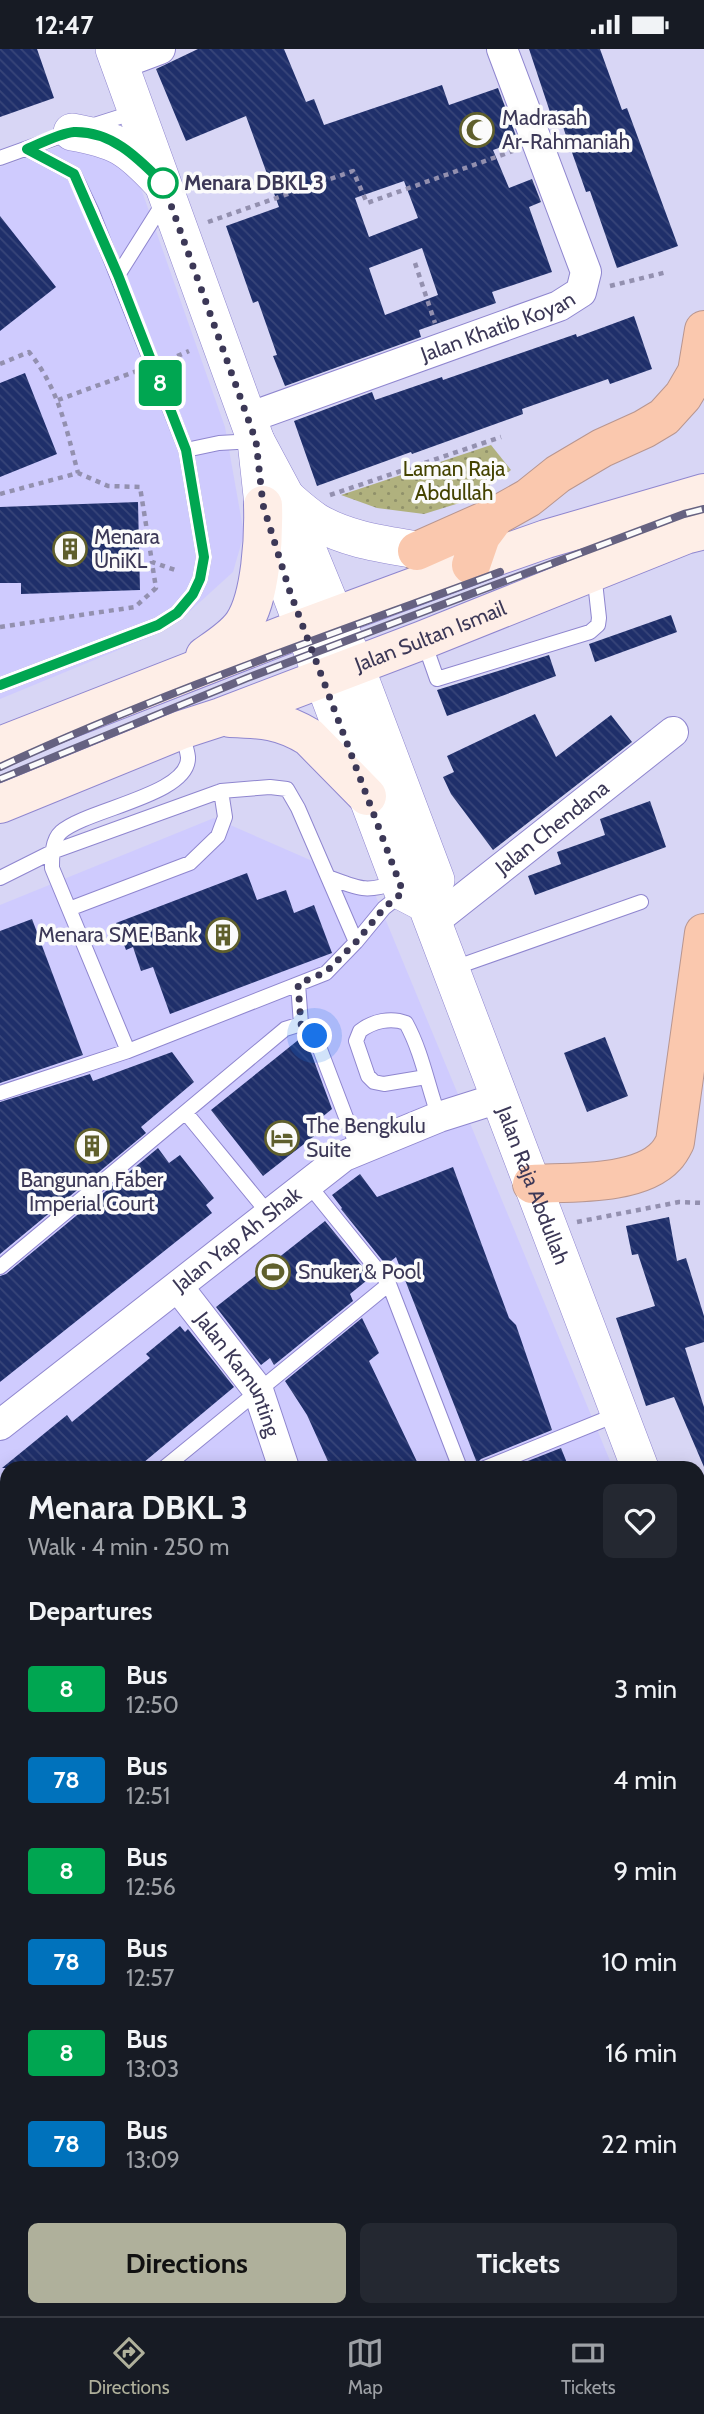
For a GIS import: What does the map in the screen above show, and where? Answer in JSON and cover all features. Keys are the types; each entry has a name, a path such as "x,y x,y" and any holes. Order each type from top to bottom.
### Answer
{"highway":[{"path":"417,551 496,516 528,498 558,474 591,454 664,417 683,396 696,372 704,330"},
{"path":"471,565 481,536 496,516"},
{"path":"532,1184 630,1176 666,1157 675,1142 704,933"}],"main road":[{"path":"166,682 222,645 243,624 256,590 262,557 290,500"},
{"name":"Jalan Sultan Ismail","path":"0,746 318,622 546,538 693,515"},
{"name":"Jalan Sultan Ismail","path":"0,804 181,730 423,640 593,572 693,515"},
{"path":"221,717 269,720 290,726 309,737 367,796"}],"street":[{"path":"117,56 160,49"},
{"name":"Jalan Khatib Koyan","path":"252,430 443,347 558,306 581,292 586,272 502,49"},
{"name":"Jalan Raja Abdullah","path":"117,56 252,430 290,500 290,592 318,622 436,880 415,900"},
{"path":"72,132 104,137 121,145 136,155 165,190"},
{"path":"290,500 315,520 359,540 454,559 471,565"},
{"name":"Jalan Raja Abdullah","path":"339,671 367,796 450,969 637,1461"},
{"name":"Jalan Chendana","path":"415,900 673,732"},
{"name":"Jalan Yap Ah Shak","path":"0,1425 344,1156 439,1118 499,1098"},
{"name":"Jalan Kamunting","path":"178,1287 258,1390 282,1461"}],"lane":[{"path":"0,158 136,111"},
{"path":"0,685 158,625 177,613 193,594 200,579 204,557 186,450 118,275 74,174 27,149"},
{"path":"118,275 165,190"},
{"path":"186,450 219,443 252,430"},
{"path":"423,640 438,679 590,632 598,625 599,618 593,572"},
{"path":"128,1051 52,867 52,852 60,833 80,820 158,790 184,773 188,758 181,730"},
{"path":"0,878 52,852 221,791 270,787 286,789 298,808 356,942"},
{"path":"69,909 190,863 218,836 225,817 221,791"},
{"path":"328,877 363,890 377,889 415,900"},
{"path":"0,1093 128,1051 326,972 384,908 415,900"},
{"path":"450,969 641,902"},
{"path":"298,984 301,1024 315,1036 358,1149"},
{"path":"426,1077 384,1084 374,1082 368,1076 356,1041 360,1031 380,1021 398,1020 406,1023 426,1077 439,1118"},
{"path":"0,1267 285,1029 301,1024"},
{"path":"186,1114 270,1214"},
{"path":"308,1184 389,1284 457,1461"},
{"path":"172,1461 389,1284"},
{"path":"502,1461 619,1413"}],"path":[{"path":"206,222 353,171 367,203 537,142"},
{"path":"415,264 443,347"},
{"path":"581,292 667,272"},
{"path":"58,400 189,351"},
{"path":"0,364 29,352 43,370 58,400 78,473"},
{"path":"290,500 501,437"},
{"path":"0,494 78,473 108,486 141,487 156,588 135,607 0,627"},
{"path":"152,562 175,571"},
{"path":"567,1224 679,1202 704,1203"}],"shaded area":[{"path":"77,140 137,177 225,427 244,534 233,572 189,612 150,637 0,699 0,167"},
{"path":"214,818 372,887 610,1461 0,1461 0,905"}],"green space":[{"name":"Laman Raja Abdullah","path":"491,445 511,470 469,500 424,514 377,508 341,495"}],"building":[{"path":"0,49 37,49 54,98 0,117"},
{"path":"198,49 284,49 306,102 314,99 324,125 442,85 449,105 498,88 518,141 493,150 509,188 532,179 541,202 529,207 552,272 492,292 496,303 419,330 421,337 285,386 273,356 277,355 258,301 253,303 226,226 279,207 246,116 186,141 156,69","holes":["404,181 418,218 369,237 355,198","422,248 438,295 385,315 369,268"]},
{"path":"529,49 600,49 622,110 627,108 678,246 617,268 557,110 550,112"},
{"path":"0,216 56,287 0,331"},
{"path":"634,316 652,369 610,384 608,379 522,409 523,414 317,486 294,421 372,392 375,400 442,377 443,380"},
{"path":"25,373 57,454 0,477 0,383"},
{"name":"Menara UniKL","path":"138,502 140,590 21,594 21,583 0,583 0,507"},
{"path":"671,615 677,632 595,662 589,644"},
{"path":"549,655 556,676 447,716 437,690"},
{"path":"535,714 556,757 611,715 632,742 493,850 451,794 443,777 454,772 447,756"},
{"path":"650,801 666,847 535,895 528,876 561,864 557,852 605,835 600,819"},
{"name":"Menara SME Bank","path":"247,873 257,900 286,890 294,913 314,905 332,953 170,1014 153,967 141,971 133,947 126,950 116,923"},
{"path":"32,919 83,1055 0,1083 0,931"},
{"path":"302,1037 307,1042 332,1109 316,1122 322,1130 263,1176 211,1110"},
{"path":"605,1037 628,1096 587,1112 564,1053"},
{"name":"Bangunan Faber Imperial Court","path":"172,1052 194,1082 141,1127 146,1133 0,1254 0,1102 90,1074 93,1081"},
{"path":"158,1148 169,1163 180,1155 214,1198 206,1205 212,1213 0,1382 0,1276 6,1274"},
{"path":"453,1167 509,1318 516,1325 552,1430 476,1461 396,1257 386,1265 332,1195 360,1174 377,1197"},
{"path":"669,1217 677,1261 686,1258 704,1316 704,1342 685,1348 704,1407 704,1461 701,1461 674,1397 646,1406 616,1318 655,1306 638,1254 632,1255 626,1226"},
{"path":"325,1221 371,1277 350,1294 353,1301 274,1365 270,1358 261,1365 216,1307"},
{"path":"362,1318 379,1353 369,1361 417,1461 328,1461 307,1415 285,1381"},
{"path":"180,1326 185,1332 188,1329 234,1387 145,1461 11,1461 67,1415 72,1422 150,1358 146,1354"},
{"path":"561,1448 566,1461 528,1461"}],"railway":[{"path":"0,779 247,678 684,514 704,509"},
{"path":"0,767 185,689 500,572"}],"bus line":[{"name":"8","path":"0,685 158,625 177,613 193,594 200,579 204,557 186,450 118,275 74,174 27,149 72,132 104,137 136,155 163,183"}],"place":[{"name":"Madrasah Ar-Rahmaniah","path":"477,130"},
{"name":"Menara DBKL 3","path":"163,183"},
{"name":"Menara UniKL","path":"70,549"},
{"name":"Menara SME Bank","path":"223,935"},
{"name":"The Bengkulu Suite","path":"282,1138"},
{"name":"Bangunan Faber Imperial Court","path":"92,1146"},
{"name":"Snuker & Pool","path":"273,1272"}],"route":[{"path":"163,183 256,441 263,505 290,592 403,892 384,908 326,972 298,984 301,1024 315,1036"}]}
